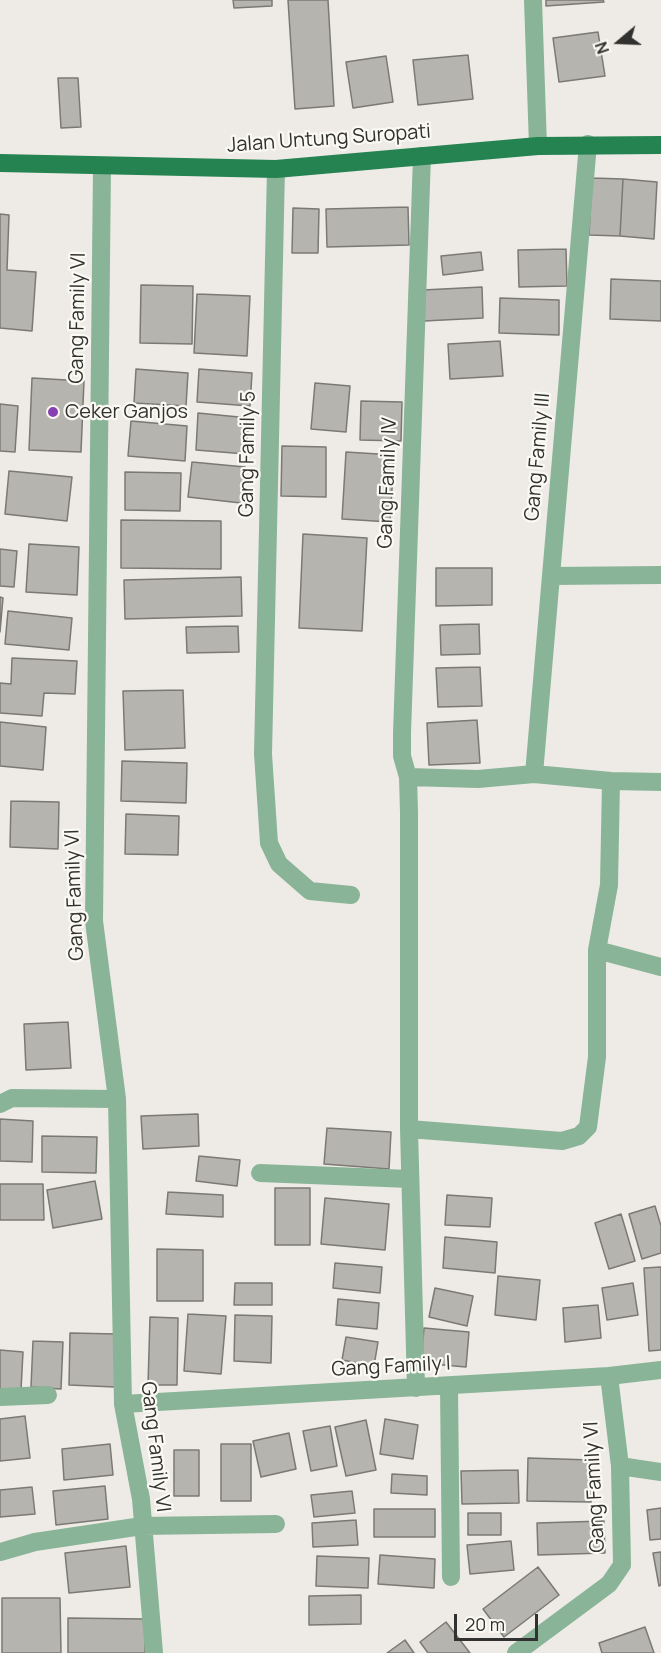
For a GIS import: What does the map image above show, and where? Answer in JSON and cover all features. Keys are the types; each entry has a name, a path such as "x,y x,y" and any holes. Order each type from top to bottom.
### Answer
{"main road":[{"name":"Jalan Untung Suropati","path":"0,164 276,169 538,146 661,145"}],"street":[{"path":"533,0 538,146"},
{"name":"Gang Family III","path":"534,774 588,144"},
{"name":"Gang Family IV","path":"416,1388 409,1129 409,812 408,777 402,756 402,733 422,156"},
{"name":"Gang Family VI","path":"102,167 94,921 117,1099 123,1404 141,1499 154,1653"},
{"name":"Gang Family 5","path":"276,169 264,739 269,843 279,864 310,891 351,895"},
{"path":"550,576 661,575"},
{"path":"408,777 477,779 534,774 611,781 661,782"},
{"path":"409,1129 562,1142 579,1136 588,1127 597,1057 597,950 609,885 611,781"},
{"path":"597,950 661,967"},
{"path":"0,1104 12,1098 117,1099"},
{"path":"261,1173 410,1179"},
{"name":"Gang Family I","path":"123,1404 609,1376 661,1370"},
{"name":"Gang Family VI","path":"516,1653 609,1584 622,1565 620,1466 609,1376"},
{"path":"449,1386 452,1577"},
{"path":"0,1397 48,1395"},
{"path":"620,1466 661,1472"},
{"path":"0,1552 35,1542 142,1526 276,1524"}],"building":[{"path":"233,0 272,0 272,6 234,8"},
{"path":"288,0 328,0 334,106 295,109"},
{"path":"546,0 603,0 604,2 546,6"},
{"path":"598,32 605,76 559,82 553,38"},
{"path":"468,55 473,99 418,105 413,60"},
{"path":"386,56 393,102 353,108 346,62"},
{"path":"58,78 78,78 81,127 61,128"},
{"path":"592,178 623,179 620,236 589,235"},
{"path":"623,179 657,182 654,239 620,236"},
{"path":"408,207 409,245 327,247 326,209"},
{"path":"293,208 319,209 318,253 292,253"},
{"path":"0,214 9,215 7,270 36,272 32,331 0,328"},
{"path":"566,249 567,286 519,287 518,250"},
{"path":"481,252 483,270 443,275 441,256"},
{"path":"611,279 661,281 661,321 610,319"},
{"path":"141,285 193,286 192,344 140,343"},
{"path":"482,287 483,318 424,321 423,290"},
{"path":"197,294 250,296 247,356 194,353"},
{"path":"500,298 559,300 559,335 499,333"},
{"path":"500,341 503,376 450,379 448,344"},
{"path":"136,369 188,373 186,406 134,403"},
{"path":"199,369 252,373 250,406 197,402"},
{"path":"32,378 84,381 81,452 29,450"},
{"path":"315,383 350,386 346,432 311,429"},
{"path":"361,401 402,402 401,441 360,440"},
{"path":"0,404 18,406 15,452 0,451"},
{"path":"198,413 249,418 246,454 196,450"},
{"path":"131,421 187,426 185,461 128,456"},
{"path":"282,446 326,447 326,497 281,496"},
{"path":"346,452 394,455 390,522 342,519"},
{"path":"192,462 245,467 241,503 188,497"},
{"path":"9,471 72,477 67,521 5,514"},
{"path":"125,472 181,473 180,511 125,510"},
{"path":"121,520 221,521 221,569 121,568"},
{"path":"303,534 367,538 362,631 299,628"},
{"path":"29,544 79,547 77,595 26,592"},
{"path":"0,549 17,551 14,587 0,586"},
{"path":"436,568 492,568 492,605 436,606"},
{"path":"241,577 242,616 125,619 124,580"},
{"path":"0,597 3,598 0,632"},
{"path":"8,611 72,618 69,650 5,644"},
{"path":"479,624 480,654 441,655 440,625"},
{"path":"238,626 239,652 187,653 186,627"},
{"path":"12,658 77,661 75,694 44,693 42,716 0,713 0,683 11,684"},
{"path":"480,667 482,706 438,707 436,668"},
{"path":"183,690 185,748 125,750 123,691"},
{"path":"477,720 480,763 429,765 427,723"},
{"path":"0,722 46,727 43,770 0,766"},
{"path":"122,761 187,763 186,803 121,801"},
{"path":"11,801 59,802 58,849 10,847"},
{"path":"126,814 179,816 178,855 125,854"},
{"path":"68,1022 71,1068 26,1070 24,1024"},
{"path":"198,1114 199,1146 143,1149 141,1116"},
{"path":"0,1119 33,1121 32,1162 0,1161"},
{"path":"327,1128 391,1132 389,1169 324,1164"},
{"path":"42,1136 97,1137 96,1173 42,1172"},
{"path":"199,1156 240,1160 237,1186 196,1181"},
{"path":"95,1181 102,1219 53,1228 47,1190"},
{"path":"0,1184 43,1184 44,1220 0,1220"},
{"path":"275,1188 310,1188 310,1245 275,1245"},
{"path":"168,1192 223,1195 223,1217 166,1214"},
{"path":"447,1195 492,1198 490,1227 445,1225"},
{"path":"325,1198 389,1204 385,1250 321,1244"},
{"path":"655,1206 661,1226 661,1253 642,1259 629,1214"},
{"path":"621,1214 635,1261 609,1269 595,1223"},
{"path":"445,1237 497,1242 495,1273 443,1268"},
{"path":"157,1249 203,1250 203,1301 157,1301"},
{"path":"335,1263 382,1267 380,1293 333,1288"},
{"path":"661,1267 661,1350 649,1351 644,1268"},
{"path":"498,1276 540,1280 536,1320 495,1315"},
{"path":"235,1283 272,1283 272,1305 234,1305"},
{"path":"633,1283 638,1315 607,1320 602,1288"},
{"path":"435,1288 473,1296 467,1326 429,1317"},
{"path":"338,1299 379,1303 377,1329 336,1325"},
{"path":"598,1305 601,1338 565,1342 563,1308"},
{"path":"188,1314 226,1316 221,1374 184,1371"},
{"path":"235,1315 272,1316 271,1363 234,1361"},
{"path":"150,1317 178,1318 177,1385 148,1385"},
{"path":"424,1328 469,1332 466,1367 421,1363"},
{"path":"70,1333 117,1334 115,1387 69,1385"},
{"path":"346,1337 378,1342 374,1366 342,1360"},
{"path":"33,1341 63,1342 61,1389 31,1387"},
{"path":"0,1350 23,1352 21,1390 0,1389"},
{"path":"25,1416 30,1458 0,1461 0,1419"},
{"path":"385,1419 418,1425 413,1459 380,1454"},
{"path":"366,1420 376,1470 346,1476 335,1427"},
{"path":"330,1426 337,1466 311,1471 303,1431"},
{"path":"289,1433 296,1469 261,1477 253,1441"},
{"path":"110,1444 113,1475 64,1480 62,1449"},
{"path":"221,1444 251,1444 251,1501 221,1501"},
{"path":"174,1450 199,1450 199,1496 174,1496"},
{"path":"528,1458 591,1460 591,1502 527,1501"},
{"path":"518,1470 519,1503 462,1504 461,1471"},
{"path":"392,1474 427,1476 427,1495 391,1493"},
{"path":"105,1486 108,1519 56,1525 53,1491"},
{"path":"32,1487 35,1514 0,1517 0,1490"},
{"path":"352,1491 355,1513 314,1517 311,1495"},
{"path":"661,1508 661,1539 650,1540 647,1510"},
{"path":"374,1509 435,1509 435,1537 374,1537"},
{"path":"468,1513 501,1513 501,1535 468,1535"},
{"path":"356,1520 358,1545 313,1547 312,1523"},
{"path":"604,1521 605,1553 538,1555 537,1523"},
{"path":"511,1541 514,1570 470,1574 467,1545"},
{"path":"126,1546 130,1587 69,1593 65,1553"},
{"path":"661,1552 661,1585 659,1586 653,1553"},
{"path":"380,1555 435,1559 434,1588 378,1584"},
{"path":"317,1556 369,1558 368,1588 316,1586"},
{"path":"538,1567 559,1595 504,1637 483,1609"},
{"path":"361,1595 361,1624 309,1625 309,1596"},
{"path":"2,1598 60,1598 61,1653 2,1653"},
{"path":"68,1618 145,1619 145,1653 68,1653"},
{"path":"446,1622 470,1653 428,1653 420,1642"},
{"path":"645,1627 654,1653 602,1653 599,1643"},
{"path":"405,1640 414,1653 387,1653"}],"place":[{"name":"Ceker Ganjos","path":"53,412"}]}
